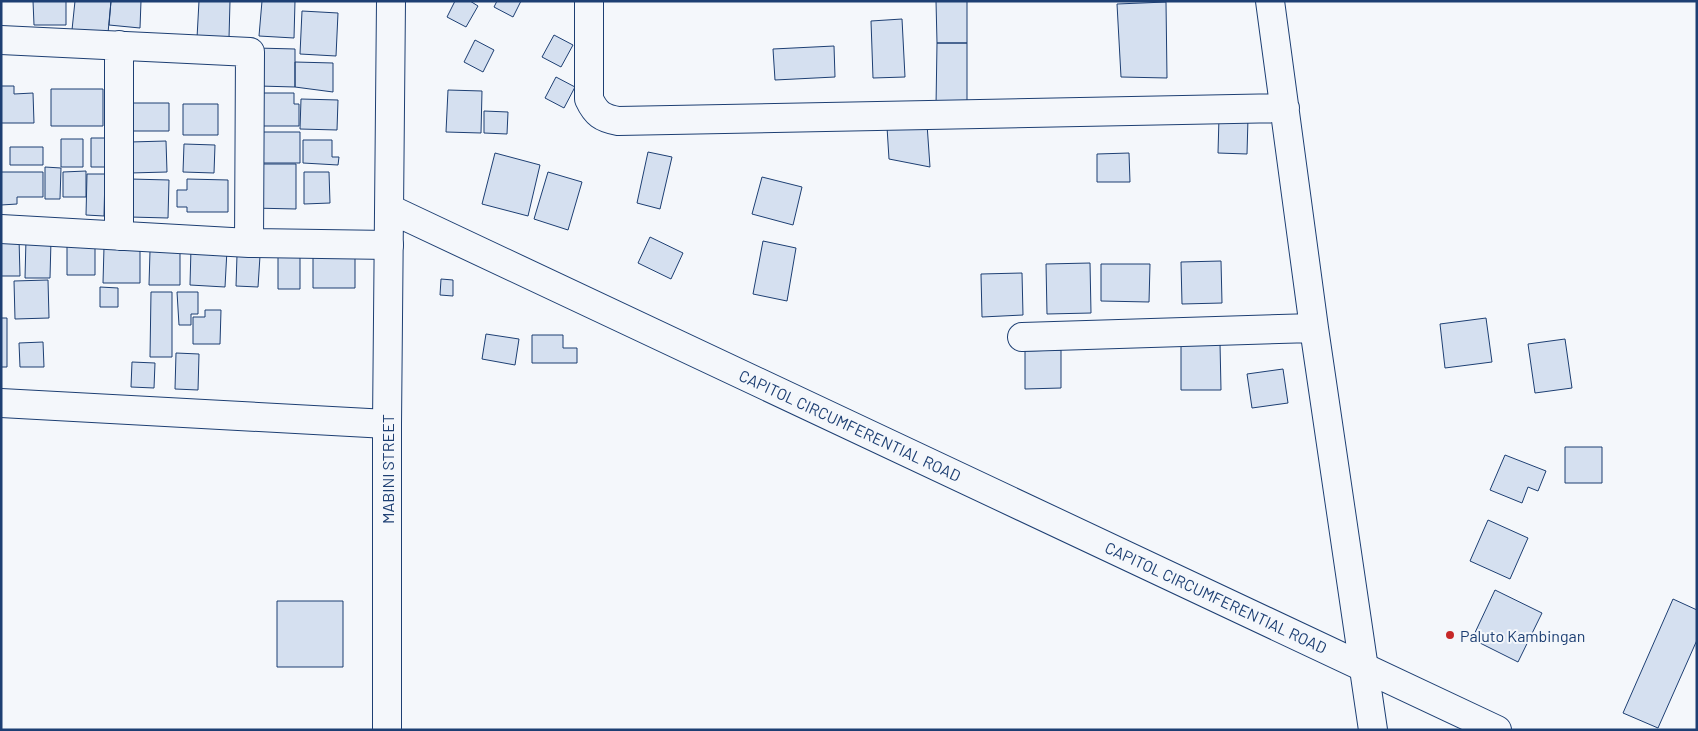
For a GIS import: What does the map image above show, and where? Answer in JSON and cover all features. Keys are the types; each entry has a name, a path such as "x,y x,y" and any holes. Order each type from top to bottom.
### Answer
{"street":[{"path":"390,209 391,1"},
{"path":"589,1 589,99 596,112 605,118 618,121 1285,108"},
{"path":"1270,1 1314,328 1373,730"},
{"path":"1,40 250,52 249,243"},
{"path":"119,46 119,236"},
{"name":"MABINI STREET","path":"387,730 387,424 390,209"},
{"name":"CAPITOL CIRCUMFERENTIAL ROAD","path":"390,209 1497,730"},
{"path":"1,229 249,243 390,246"},
{"path":"1022,337 1314,328"},
{"path":"1,403 387,424"}],"building":[{"path":"33,1 66,1 66,25 34,25"},
{"path":"75,1 111,1 108,33 72,30"},
{"path":"111,1 141,1 140,28 109,25"},
{"path":"199,1 230,1 229,38 197,38"},
{"path":"262,1 295,1 294,38 259,36"},
{"path":"455,1 470,1 478,6 466,27 447,17"},
{"path":"497,1 521,1 513,17 494,7"},
{"path":"936,1 967,1 967,43 937,43"},
{"path":"1166,2 1167,78 1121,77 1117,4"},
{"path":"302,11 338,13 336,56 300,54"},
{"path":"902,19 905,77 873,78 871,21"},
{"path":"554,35 573,45 561,67 542,57"},
{"path":"475,40 494,50 483,72 464,62"},
{"path":"937,43 967,43 967,106 936,106"},
{"path":"834,46 835,77 775,80 773,49"},
{"path":"257,48 295,49 295,87 259,86"},
{"path":"295,62 333,63 333,92 295,87"},
{"path":"556,77 575,87 564,108 545,98"},
{"path":"1,86 14,86 14,94 33,93 34,123 1,123"},
{"path":"51,89 103,89 103,126 51,126"},
{"path":"448,90 482,91 481,133 446,132"},
{"path":"257,93 294,93 294,104 299,104 299,126 257,126"},
{"path":"301,99 338,100 337,130 300,129"},
{"path":"132,103 169,103 169,131 132,131"},
{"path":"183,104 218,104 218,135 183,135"},
{"path":"484,111 508,112 507,134 484,133"},
{"path":"1219,117 1248,118 1247,154 1218,153"},
{"path":"927,124 930,167 889,159 887,127"},
{"path":"257,132 300,132 300,163 257,163"},
{"path":"91,138 105,138 105,167 91,167"},
{"path":"61,139 83,139 83,167 61,167"},
{"path":"303,140 332,140 332,157 339,157 338,165 303,163"},
{"path":"166,141 167,172 130,173 130,142"},
{"path":"184,144 215,145 214,173 183,172"},
{"path":"10,147 43,147 43,165 10,165"},
{"path":"648,152 672,157 660,209 637,203"},
{"path":"495,153 540,165 528,216 482,204"},
{"path":"1129,153 1130,182 1097,182 1097,154"},
{"path":"253,164 296,164 296,209 252,208"},
{"path":"45,167 61,168 60,199 45,199"},
{"path":"86,171 86,197 63,197 63,172"},
{"path":"1,172 43,172 43,197 17,197 17,204 1,205"},
{"path":"304,172 329,172 330,203 304,204"},
{"path":"548,172 582,182 568,230 534,219"},
{"path":"87,174 105,174 104,216 86,215"},
{"path":"762,177 802,187 793,225 752,214"},
{"path":"130,179 169,180 168,218 130,217"},
{"path":"187,179 228,180 228,212 187,212 187,207 177,207 177,190 187,190"},
{"path":"650,237 683,253 671,279 638,263"},
{"path":"1,238 19,238 20,276 1,276"},
{"path":"26,239 51,240 50,278 25,278"},
{"path":"67,240 95,240 95,275 67,275"},
{"path":"763,241 796,248 787,301 753,294"},
{"path":"104,247 140,248 140,283 103,283"},
{"path":"191,248 227,250 225,287 190,285"},
{"path":"150,251 180,251 180,285 149,285"},
{"path":"237,255 260,256 258,287 236,286"},
{"path":"278,255 300,255 300,289 278,289"},
{"path":"313,257 355,257 355,288 313,288"},
{"path":"1221,261 1222,303 1182,304 1181,262"},
{"path":"1090,263 1091,313 1047,314 1046,264"},
{"path":"1101,264 1150,264 1149,302 1101,301"},
{"path":"1022,273 1023,315 982,317 981,274"},
{"path":"441,279 453,280 453,296 440,295"},
{"path":"48,280 49,318 15,319 14,281"},
{"path":"100,287 118,288 118,307 100,307"},
{"path":"151,292 172,292 172,357 150,357"},
{"path":"177,292 198,292 198,314 191,314 191,325 179,325"},
{"path":"205,310 221,310 220,344 193,344 193,317 205,317"},
{"path":"1,318 7,318 7,367 1,367"},
{"path":"1486,318 1492,362 1445,368 1440,324"},
{"path":"486,334 519,339 515,365 482,359"},
{"path":"532,335 563,335 563,348 577,348 577,363 532,363"},
{"path":"1565,339 1572,388 1535,393 1528,344"},
{"path":"43,342 44,367 20,367 19,343"},
{"path":"1181,343 1220,343 1221,390 1181,390"},
{"path":"1061,350 1061,388 1025,389 1025,351"},
{"path":"176,353 199,354 198,390 175,389"},
{"path":"132,362 155,363 154,388 131,387"},
{"path":"1283,369 1288,403 1252,408 1247,374"},
{"path":"1565,447 1602,447 1602,483 1565,483"},
{"path":"1505,455 1546,471 1538,491 1528,487 1522,503 1490,490"},
{"path":"1488,520 1528,538 1510,579 1470,561"},
{"path":"1495,590 1542,613 1518,662 1472,639"},
{"path":"1673,599 1697,610 1697,640 1658,728 1623,713"},
{"path":"277,601 343,601 343,667 277,667"}],"place":[{"name":"Paluto Kambingan","path":"1450,635"}]}
